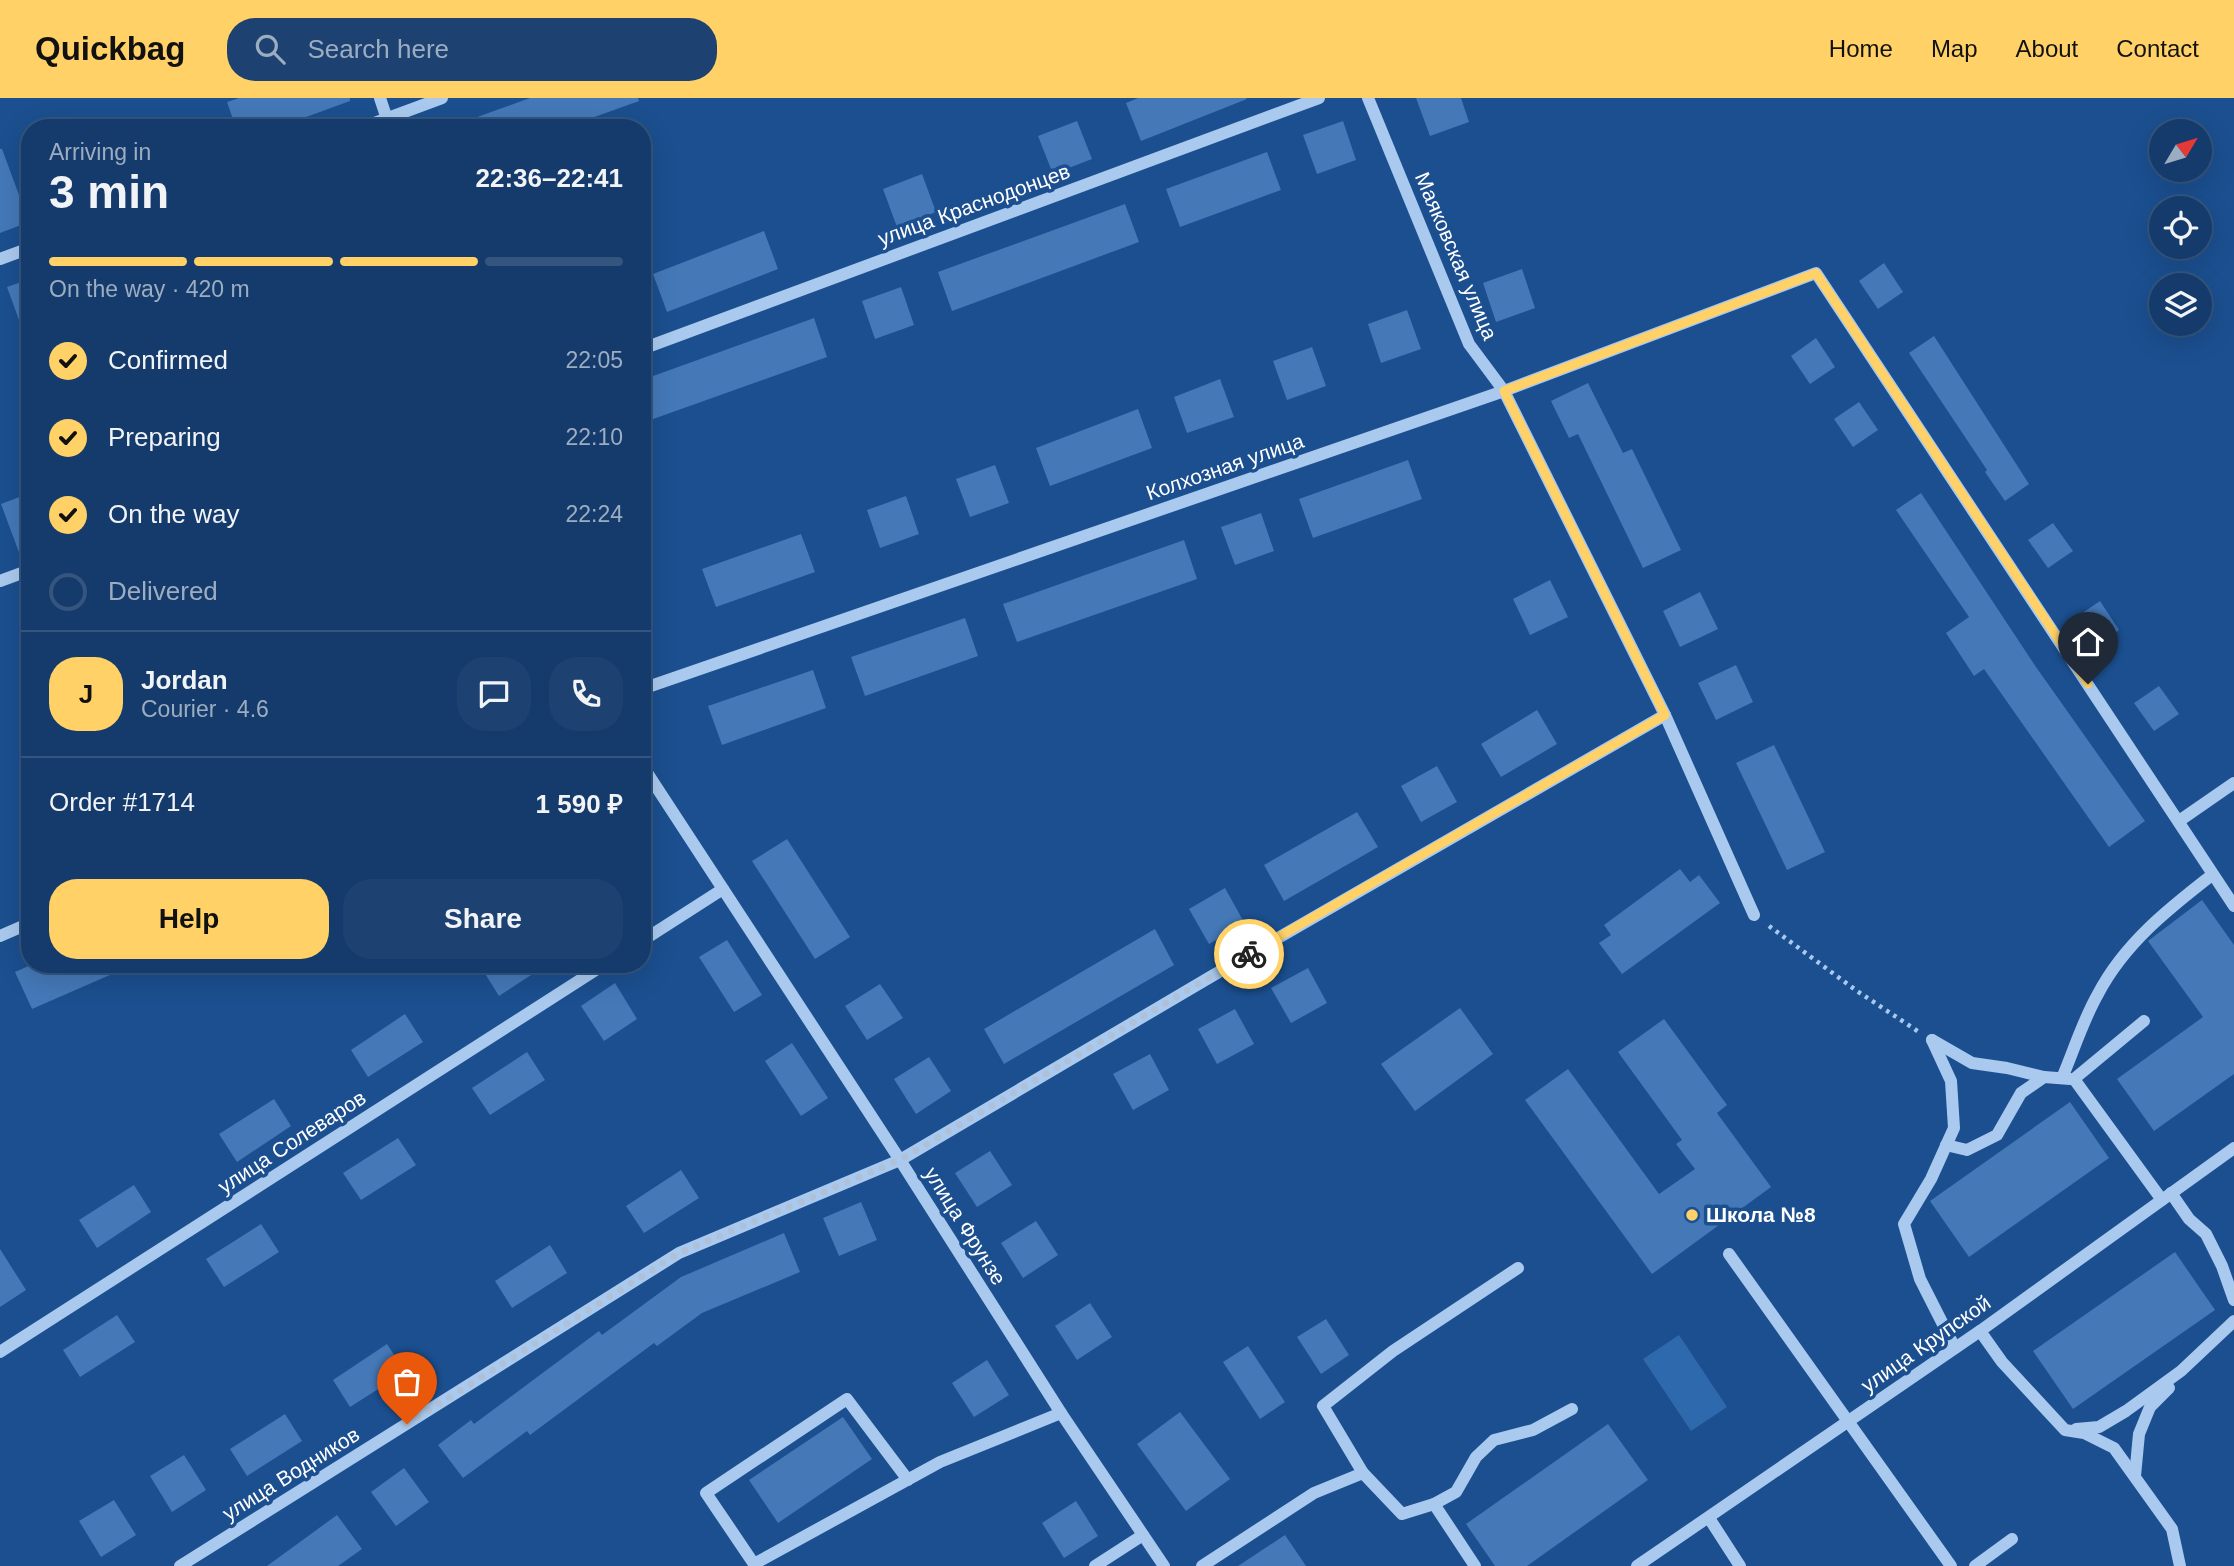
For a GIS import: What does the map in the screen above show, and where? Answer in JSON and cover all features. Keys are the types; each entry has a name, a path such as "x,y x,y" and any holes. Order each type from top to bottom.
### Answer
{"street":[{"path":"380,98 388,119"},
{"path":"397,119 442,98"},
{"name":"улица Краснодонцев","path":"651,346 1319,98"},
{"name":"Маяковская улица","path":"1368,98 1469,344 1504,391 1665,715 1754,915"},
{"path":"0,259 21,251"},
{"name":"Колхозная улица","path":"651,687 1504,391 1816,273 2179,821"},
{"path":"0,581 21,573"},
{"name":"улица Водников","path":"180,1566 679,1253 900,1160 1212,975 1665,715"},
{"name":"улица Фрунзе","path":"651,779 900,1160 1061,1413 1164,1566"},
{"path":"2234,783 2179,821 2234,905"},
{"path":"2068,1078 2098,992 2123,955 2163,912 2212,875"},
{"path":"651,935 723,889"},
{"path":"0,936 21,927"},
{"name":"улица Солеваров","path":"0,1352 591,973"},
{"path":"1931,1040 1972,1063 2044,1077 2068,1078 2144,1021"},
{"path":"1931,1040 1951,1081 1954,1128 1931,1178 1904,1224 1920,1279 1955,1348"},
{"path":"1946,1145 1967,1150 1997,1135 2021,1093 2044,1077"},
{"path":"2068,1078 2167,1197 2206,1234 2222,1266 2234,1300"},
{"name":"улица Крупской","path":"1637,1566 1980,1331 2234,1148"},
{"path":"1730,1254 1951,1566"},
{"path":"1518,1268 1392,1351 1323,1406 1363,1473 1402,1514 1434,1504 1457,1492 1476,1457 1494,1440 1533,1430 1572,1409"},
{"path":"2065,1430 2099,1427 2159,1388 2234,1321"},
{"path":"1980,1331 2002,1362 2065,1430 2084,1433 2114,1448 2172,1529 2180,1566"},
{"path":"2135,1476 2139,1434 2150,1407 2196,1356"},
{"path":"908,1480 847,1399 706,1493 754,1564 908,1480 940,1462 1061,1413"},
{"path":"1202,1566 1314,1493 1363,1473"},
{"path":"1434,1504 1475,1566"},
{"path":"1709,1518 1740,1566"},
{"path":"1095,1566 1143,1535"},
{"path":"1976,1566 2012,1539"}],"path":[{"path":"1754,915 1857,991 1931,1040"}],"shaded area":[{"path":"1679,1335 1727,1407 1691,1431 1643,1359"}],"building":[{"path":"239,98 350,98 350,101 301,119 233,119 227,102"},
{"path":"530,98 638,98 639,101 589,119 472,119"},
{"path":"1138,98 1247,99 1141,141 1126,103"},
{"path":"1416,98 1461,98 1469,122 1430,136"},
{"path":"1077,121 1092,159 1053,174 1038,136"},
{"path":"1343,121 1356,160 1317,174 1303,135"},
{"path":"2,149 21,200 21,225 0,233"},
{"path":"1267,152 1281,190 1180,227 1166,189"},
{"path":"922,174 936,212 897,227 883,189"},
{"path":"1125,204 1139,242 952,311 938,272"},
{"path":"764,231 778,269 667,312 653,274"},
{"path":"1884,263 1903,292 1878,309 1859,281"},
{"path":"1522,269 1535,308 1496,322 1483,283"},
{"path":"21,282 21,326 7,287"},
{"path":"901,287 914,325 875,339 862,301"},
{"path":"1407,310 1421,349 1381,363 1368,324"},
{"path":"814,318 827,357 651,420 651,377"},
{"path":"1934,336 2029,484 2005,501 1909,353"},
{"path":"1816,338 1835,367 1810,384 1791,356"},
{"path":"1312,347 1326,386 1287,400 1273,361"},
{"path":"1220,379 1234,417 1187,433 1174,397"},
{"path":"1588,383 1623,453 1632,449 1681,550 1643,568 1578,434 1569,438 1551,401"},
{"path":"1859,402 1878,430 1853,447 1834,419"},
{"path":"1138,409 1152,448 1050,486 1036,448"},
{"path":"1408,460 1422,499 1313,538 1299,499"},
{"path":"995,465 1009,503 970,517 956,479"},
{"path":"1921,493 2036,667 2145,821 2109,847 1984,669 1974,676 1946,633 1969,617 1896,510"},
{"path":"21,496 21,558 1,504"},
{"path":"906,496 919,534 880,548 867,510"},
{"path":"1261,513 1274,551 1235,565 1221,527"},
{"path":"2053,523 2073,551 2048,568 2028,540"},
{"path":"801,534 815,572 716,607 702,569"},
{"path":"1184,540 1197,579 1017,642 1003,604"},
{"path":"1550,580 1568,617 1530,635 1513,599"},
{"path":"1700,592 1718,629 1680,647 1663,611"},
{"path":"2100,601 2119,630 2094,647 2075,618"},
{"path":"965,618 978,656 865,696 851,657"},
{"path":"1736,665 1753,702 1716,720 1698,683"},
{"path":"813,670 826,708 722,745 708,706"},
{"path":"2159,686 2179,714 2154,731 2134,703"},
{"path":"1537,710 1557,744 1501,777 1481,744"},
{"path":"1774,745 1825,852 1787,870 1736,763"},
{"path":"1437,766 1457,802 1421,822 1401,786"},
{"path":"1357,812 1378,847 1284,901 1264,865"},
{"path":"787,839 850,937 815,959 752,861"},
{"path":"1680,869 1690,882 1699,875 1720,903 1622,974 1599,943 1611,935 1604,925"},
{"path":"1225,888 1245,924 1209,944 1189,909"},
{"path":"2202,900 2234,945 2234,1074 2154,1131 2117,1079 2203,1017 2148,941"},
{"path":"1155,929 1174,965 1004,1064 984,1029"},
{"path":"727,940 762,995 734,1012 699,957"},
{"path":"1308,968 1327,1003 1291,1023 1271,988"},
{"path":"21,969 21,973 114,973 32,1009 15,972"},
{"path":"485,973 534,973 499,996"},
{"path":"615,983 637,1019 604,1041 581,1006"},
{"path":"880,984 903,1018 867,1040 845,1006"},
{"path":"1460,1008 1493,1054 1415,1111 1381,1064"},
{"path":"1235,1009 1254,1044 1217,1064 1198,1029"},
{"path":"405,1014 423,1042 368,1077 351,1050"},
{"path":"1664,1019 1727,1105 1717,1113 1771,1187 1652,1274 1525,1100 1568,1069 1659,1194 1695,1169 1676,1144 1682,1140 1618,1052"},
{"path":"792,1043 828,1098 801,1116 765,1061"},
{"path":"527,1052 545,1080 490,1115 472,1088"},
{"path":"1150,1054 1169,1090 1133,1110 1113,1074"},
{"path":"929,1057 951,1091 916,1114 894,1079"},
{"path":"274,1099 291,1126 237,1162 219,1134"},
{"path":"2070,1102 2109,1158 1969,1257 1930,1201"},
{"path":"398,1138 416,1165 361,1200 343,1173"},
{"path":"990,1151 1012,1185 977,1207 955,1173"},
{"path":"681,1170 699,1198 644,1233 626,1206"},
{"path":"134,1185 151,1212 97,1248 79,1220"},
{"path":"861,1202 877,1240 839,1256 823,1218"},
{"path":"1036,1221 1058,1255 1023,1278 1001,1243"},
{"path":"261,1224 279,1252 224,1287 206,1259"},
{"path":"784,1233 800,1272 702,1313 657,1346 654,1343 530,1435 527,1431 463,1478 438,1445 471,1420 474,1424 599,1331 602,1335 681,1277"},
{"path":"550,1245 567,1273 512,1308 495,1281"},
{"path":"0,1249 26,1290 0,1307"},
{"path":"2175,1252 2215,1310 2073,1409 2033,1351"},
{"path":"1090,1303 1112,1337 1077,1360 1055,1326"},
{"path":"117,1315 135,1342 80,1377 63,1350"},
{"path":"1326,1319 1349,1355 1321,1374 1297,1337"},
{"path":"387,1344 405,1372 350,1407 333,1380"},
{"path":"1248,1346 1285,1402 1260,1419 1223,1362"},
{"path":"987,1360 1009,1395 974,1417 952,1383"},
{"path":"1180,1412 1230,1479 1186,1511 1137,1444"},
{"path":"285,1414 302,1441 247,1476 230,1449"},
{"path":"843,1417 872,1459 778,1523 749,1480"},
{"path":"1608,1424 1648,1480 1527,1566 1495,1566 1466,1524"},
{"path":"184,1455 206,1490 172,1512 150,1476"},
{"path":"404,1468 429,1502 396,1526 371,1492"},
{"path":"114,1500 136,1535 101,1557 79,1521"},
{"path":"1076,1501 1098,1536 1064,1558 1042,1523"},
{"path":"337,1515 362,1549 338,1566 267,1566"},
{"path":"1285,1535 1306,1566 1238,1566"}],"way so far":[{"path":"407,1424 679,1253 900,1160 1249,954"}],"place":[{"name":"Школа №8","path":"1692,1215"}],"route":[{"path":"1249,954 1665,715 1504,391 1816,273 2088,684"}]}
